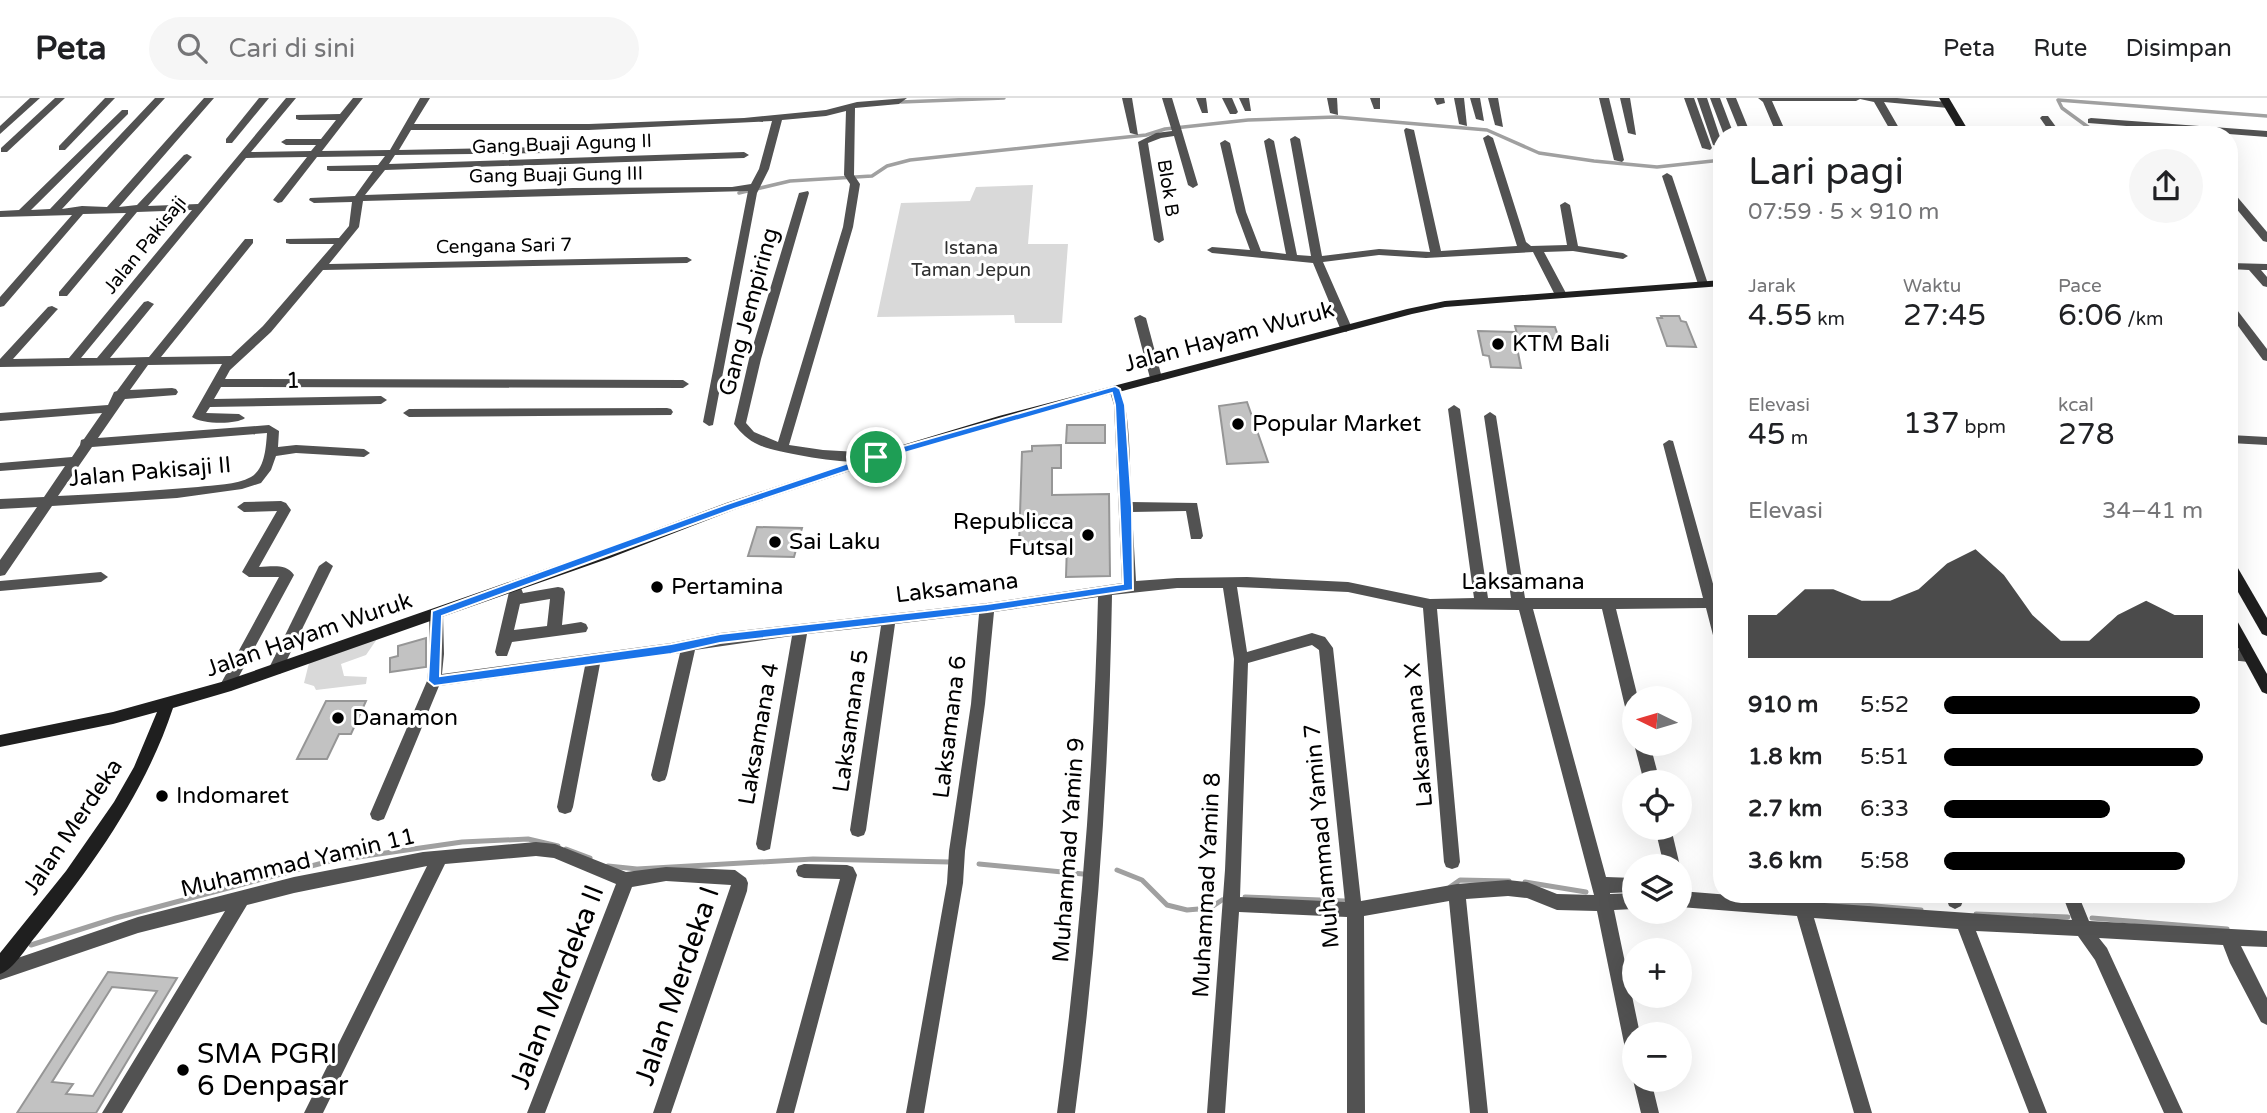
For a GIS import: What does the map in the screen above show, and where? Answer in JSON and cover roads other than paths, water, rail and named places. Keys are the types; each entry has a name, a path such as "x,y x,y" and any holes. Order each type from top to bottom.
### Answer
{"main road":[{"path":"1946,101 1961,126"},
{"name":"Jalan Hayam Wuruk","path":"0,741 104,721 226,687 876,457 1156,377 1453,303 1572,298 1713,283"},
{"path":"2238,581 2267,630"},
{"path":"2238,636 2267,688"},
{"name":"Jalan Merdeka","path":"0,966 87,854 133,783 151,749 167,704"}],"street":[{"path":"0,131 36,98"},
{"path":"4,150 60,98"},
{"path":"62,148 110,98"},
{"path":"54,211 160,98"},
{"path":"112,208 209,98"},
{"path":"229,141 264,98"},
{"name":"Jalan Pakisaji","path":"72,362 291,98"},
{"path":"278,200 359,98"},
{"path":"239,418 200,419 200,411 232,360 267,329 344,241 356,224 358,198 393,152 415,110 425,98"},
{"path":"408,127 589,127 778,118 826,113 902,98"},
{"path":"1128,98 1135,133"},
{"path":"1167,98 1193,185"},
{"path":"1201,98 1205,111"},
{"path":"1227,98 1233,112"},
{"path":"1244,98 1248,109"},
{"path":"1332,98 1335,113"},
{"path":"1459,98 1464,124"},
{"path":"1475,98 1481,119"},
{"path":"1493,98 1500,125"},
{"path":"1604,98 1619,160"},
{"path":"1625,98 1633,133"},
{"path":"1689,98 1707,148"},
{"path":"1702,98 1713,130"},
{"path":"1715,98 1726,126"},
{"path":"1731,98 1742,126"},
{"path":"1763,98 1767,100 1778,126"},
{"path":"1771,98 1856,98"},
{"path":"1864,98 1946,101"},
{"path":"1877,99 1893,126"},
{"path":"782,449 848,227 855,184 850,176 851,106"},
{"path":"22,213 125,112"},
{"path":"299,117 344,117"},
{"path":"709,422 754,190 764,169 778,118"},
{"path":"2045,118 2051,126"},
{"path":"2091,121 2133,126"},
{"name":"Blok B","path":"1159,240 1143,142 1178,130"},
{"path":"1409,130 1436,254"},
{"path":"2238,133 2267,134"},
{"path":"1488,138 1519,242 1532,248 1572,298"},
{"path":"1295,139 1317,260 1346,328"},
{"path":"1269,141 1292,257"},
{"path":"286,142 323,142"},
{"path":"1225,143 1241,212 1256,253"},
{"path":"245,155 546,150"},
{"name":"Gang Buaji Agung II","path":"330,168 744,155"},
{"path":"63,294 137,208 187,157"},
{"path":"1667,176 1703,284"},
{"name":"Gang Buaji Gung III","path":"314,200 573,191 754,190"},
{"name":"Gang Jempiring","path":"804,192 755,359 740,424 749,434 782,449 876,457"},
{"path":"1565,205 1573,248"},
{"path":"2238,205 2267,239"},
{"path":"0,214 82,209 199,207"},
{"path":"0,304 82,209"},
{"path":"0,571 50,501 108,409 248,241"},
{"path":"290,241 344,241"},
{"path":"1212,250 1317,260 1379,252 1436,254 1502,252 1532,248 1573,248 1623,256"},
{"name":"Cengana Sari 7","path":"322,267 687,260"},
{"path":"2238,266 2267,267"},
{"path":"2252,267 2267,284"},
{"path":"100,362 148,304"},
{"path":"2,363 52,309"},
{"path":"1140,318 1156,377"},
{"path":"2238,319 2267,357"},
{"path":"2,363 232,360"},
{"path":"217,383 367,380 667,412"},
{"path":"409,413 683,384"},
{"path":"1115,389 1120,405 1129,587"},
{"path":"118,396 172,392"},
{"name":"1","path":"206,403 381,400"},
{"path":"0,417 108,409"},
{"path":"1454,409 1482,605"},
{"path":"1490,416 1522,606 1600,885 1629,1022"},
{"path":"85,443 271,429 272,452 296,449 364,453"},
{"path":"2238,439 2267,441"},
{"path":"1669,444 1713,593"},
{"name":"Jalan Pakisaji II","path":"0,504 209,491 253,483 262,474 272,452"},
{"path":"0,467 74,461"},
{"path":"226,687 287,575 285,572 249,572 284,510 281,506 244,507"},
{"path":"1127,507 1192,506 1196,536"},
{"path":"275,670 326,566"},
{"path":"0,586 101,577"},
{"name":"Laksamana","path":"434,681 594,660 720,639 987,608 1129,587 1229,582 1348,587 1430,604 1522,606 1713,603"},
{"name":"Muhammad Yamin 8","path":"1216,1113 1230,904 1241,659 1229,582"},
{"path":"518,583 504,645 554,631 581,628"},
{"name":"Muhammad Yamin 9","path":"1066,1113 1093,889 1099,802 1105,590"},
{"path":"514,600 558,592 554,631"},
{"name":"Laksamana X","path":"1430,604 1452,862"},
{"path":"1608,604 1628,686"},
{"name":"Laksamana 6","path":"915,1113 955,883 978,704 987,608"},
{"path":"378,814 434,681 437,654 436,614"},
{"name":"Laksamana 5","path":"858,830 889,619"},
{"name":"Laksamana 4","path":"764,844 800,631"},
{"name":"Muhammad Yamin 7","path":"1241,659 1312,639 1320,641 1326,648 1350,887 1355,910 1356,1113"},
{"path":"659,775 689,646"},
{"path":"2238,655 2249,656"},
{"path":"565,807 594,660"},
{"name":"Muhammad Yamin 11","path":"0,972 138,925 294,885 440,857 536,849 555,850 626,880"},
{"path":"313,1113 440,857"},
{"path":"785,1113 849,880 847,872 804,871"},
{"name":"Jalan Merdeka I","path":"626,880 666,874 735,878 740,883 662,1113"},
{"name":"Jalan Merdeka II","path":"536,1113 626,880"},
{"path":"1600,885 1622,885"},
{"path":"1230,904 1355,910 1457,892 1508,888 1527,890 1557,902 1622,902"},
{"path":"1457,892 1479,1113"},
{"path":"111,1113 242,899"},
{"path":"1692,899 1713,900"},
{"path":"1802,903 1863,1113"},
{"path":"1817,903 1964,922 2267,939"},
{"path":"2073,903 2083,928 2101,954 2174,1113"},
{"path":"1964,922 2038,1113"},
{"path":"2230,937 2236,957 2267,1016"},
{"path":"0,950 22,940"},
{"path":"1645,1092 1650,1113"}],"waterway":[{"path":"901,102 1004,98"},
{"path":"2087,126 2062,108 2058,100 2267,116"},
{"path":"739,193 790,181 872,176 887,166 910,160 1146,135 1165,129 1248,120 1336,117 1487,130 1539,153 1594,161 1657,167 1713,161"},
{"path":"31,945 116,918 330,861 462,842 528,839 558,846"},
{"path":"566,849 590,858"},
{"path":"608,866 637,869 813,859 950,862"},
{"path":"979,864 1083,874"},
{"path":"1117,870 1142,880 1167,905 1187,910 1210,908 1222,900"},
{"path":"1450,887 1460,880 1509,881"},
{"path":"1525,882 1586,892"},
{"path":"1245,897 1345,901"},
{"path":"1841,903 1921,910"},
{"path":"1976,914 2068,917"},
{"path":"2092,918 2227,929"}],"place":[{"name":"KTM Bali","path":"1498,344"},
{"name":"Popular Market","path":"1238,424"},
{"name":"Republicca Futsal","path":"1088,535"},
{"name":"Sai Laku","path":"775,542"},
{"name":"Pertamina","path":"657,587"},
{"name":"Danamon","path":"338,718"},
{"name":"Indomaret","path":"162,796"},
{"name":"SMA PGRI 6 Denpasar","path":"183,1070"}],"park label":[{"name":"Istana Taman Jepun","path":"971,259"}]}
